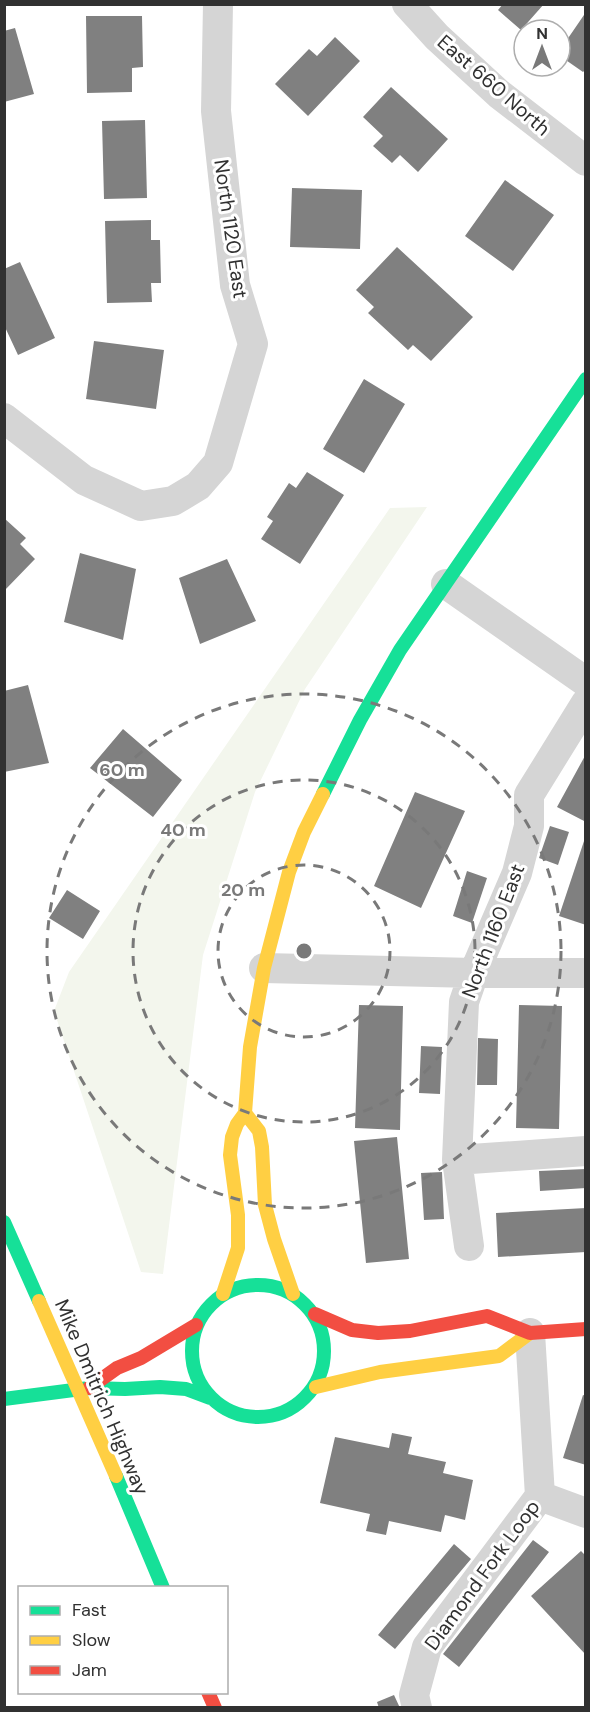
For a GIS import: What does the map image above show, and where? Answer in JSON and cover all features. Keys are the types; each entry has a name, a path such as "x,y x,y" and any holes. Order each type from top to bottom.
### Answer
{"main road":[{"path":"223,1294 236,1260 239,1228 230,1155 237,1124 245,1113 250,1047 264,968 289,872 308,823 330,777 389,670 585,379"},
{"path":"245,1113 255,1124 261,1139 265,1207 293,1294"},
{"name":"Mike Dmitrich Highway","path":"4,1222 163,1586"},
{"path":"210,1398 197,1376 193,1359 192,1344 196,1325 207,1309 223,1294 245,1285 268,1285 293,1294 315,1314 352,1330 372,1333 410,1330 487,1316 530,1333 585,1329"},
{"path":"315,1314 322,1335 324,1353 322,1370 316,1387"},
{"path":"89,1388 117,1368 141,1358 196,1325"},
{"path":"4,1399 89,1388 160,1387 186,1389 210,1398 225,1408 248,1415 270,1415 291,1408 316,1387 380,1372 499,1356 530,1333"}],"street":[{"name":"North 1120 East","path":"4,418 84,480 141,506 173,501 198,486 218,463 253,344 235,285 216,111 218,4"},
{"name":"East 660 North","path":"407,4 437,37 499,94 585,161"},
{"path":"446,584 585,682"},
{"name":"North 1160 East","path":"468,1246 457,1160 464,1002 517,873 529,826 529,795 585,704"},
{"path":"264,968 585,973"},
{"path":"457,1160 585,1150"},
{"name":"Diamond Fork Loop","path":"417,1707 414,1695 427,1647 540,1496 530,1333"},
{"path":"540,1496 585,1513"}],"shaded area":[{"path":"427,507 305,689 255,792 203,955 163,1274 141,1272 54,1011 69,972 390,508"}],"building":[{"path":"503,4 544,4 532,18 512,18 512,22 498,10"},
{"path":"586,12 586,69 583,72 572,64 572,32"},
{"path":"86,16 142,16 143,67 132,68 132,92 87,93"},
{"path":"15,28 34,94 4,102 4,31"},
{"path":"335,37 360,61 308,116 275,84 309,49 317,56"},
{"path":"391,87 448,139 418,172 400,155 392,163 373,146 383,136 363,117"},
{"path":"145,120 147,198 104,199 102,121"},
{"path":"505,180 554,215 513,271 465,236"},
{"path":"292,188 362,190 360,249 290,247"},
{"path":"151,220 151,240 160,240 161,283 151,283 152,302 107,303 105,221"},
{"path":"397,247 473,317 431,361 413,345 408,350 368,313 374,307 356,290"},
{"path":"20,262 55,338 18,355 4,325 4,269"},
{"path":"94,341 164,350 156,409 86,399"},
{"path":"364,379 405,404 364,473 323,449"},
{"path":"307,472 344,495 300,564 261,539 273,521 267,517 289,483 296,488"},
{"path":"4,518 26,538 20,544 35,559 4,591"},
{"path":"80,553 136,569 123,640 64,622"},
{"path":"227,559 256,621 200,644 179,578"},
{"path":"28,685 49,763 4,772 4,691"},
{"path":"123,729 182,780 153,817 90,768"},
{"path":"586,754 586,822 557,807"},
{"path":"415,792 465,811 421,908 374,886"},
{"path":"550,826 569,832 558,865 539,858"},
{"path":"586,838 586,925 559,916"},
{"path":"467,871 487,878 472,923 453,916"},
{"path":"67,890 100,911 83,939 49,918"},
{"path":"359,1005 403,1006 400,1130 355,1128"},
{"path":"519,1005 562,1006 559,1129 516,1128"},
{"path":"478,1038 498,1039 497,1085 477,1085"},
{"path":"421,1046 442,1047 440,1094 419,1093"},
{"path":"397,1137 409,1259 366,1263 354,1141"},
{"path":"586,1169 586,1188 540,1191 539,1171"},
{"path":"442,1172 444,1219 424,1220 421,1173"},
{"path":"586,1208 586,1252 498,1257 496,1213"},
{"path":"583,1395 586,1396 586,1465 563,1458"},
{"path":"392,1433 412,1437 408,1454 446,1462 443,1473 473,1480 465,1520 445,1515 441,1532 389,1521 386,1535 366,1531 370,1514 320,1503 335,1437 389,1448"},
{"path":"533,1540 549,1552 459,1667 443,1654"},
{"path":"454,1544 471,1559 395,1649 378,1635"},
{"path":"581,1551 586,1556 586,1655 531,1596"},
{"path":"394,1695 400,1708 379,1708 377,1702"}],"traffic: fast":[{"path":"323,794 360,720 400,650 586,379"},
{"path":"4,1222 39,1301"},
{"path":"258,1285 283,1290 305,1304 319,1326 324,1351 319,1376 305,1398 283,1412 258,1417 233,1412 211,1398 197,1376 192,1351 197,1326 211,1304 233,1290 258,1285"},
{"path":"4,1399 89,1388 160,1387 186,1389 210,1398"},
{"path":"116,1476 162,1586"}],"traffic: slow":[{"path":"223,1294 238,1248 238,1215 230,1155 232,1137 245,1113 250,1047 264,968 289,872 304,832 323,794"},
{"path":"245,1113 259,1131 265,1205 293,1294"},
{"path":"39,1301 116,1476"},
{"path":"316,1387 380,1372 499,1356 530,1333"}],"traffic: jam":[{"path":"315,1314 352,1330 378,1333 410,1331 487,1316 530,1333 586,1329"},
{"path":"89,1388 117,1368 141,1358 196,1325"},
{"path":"209,1694 215,1708"}]}
